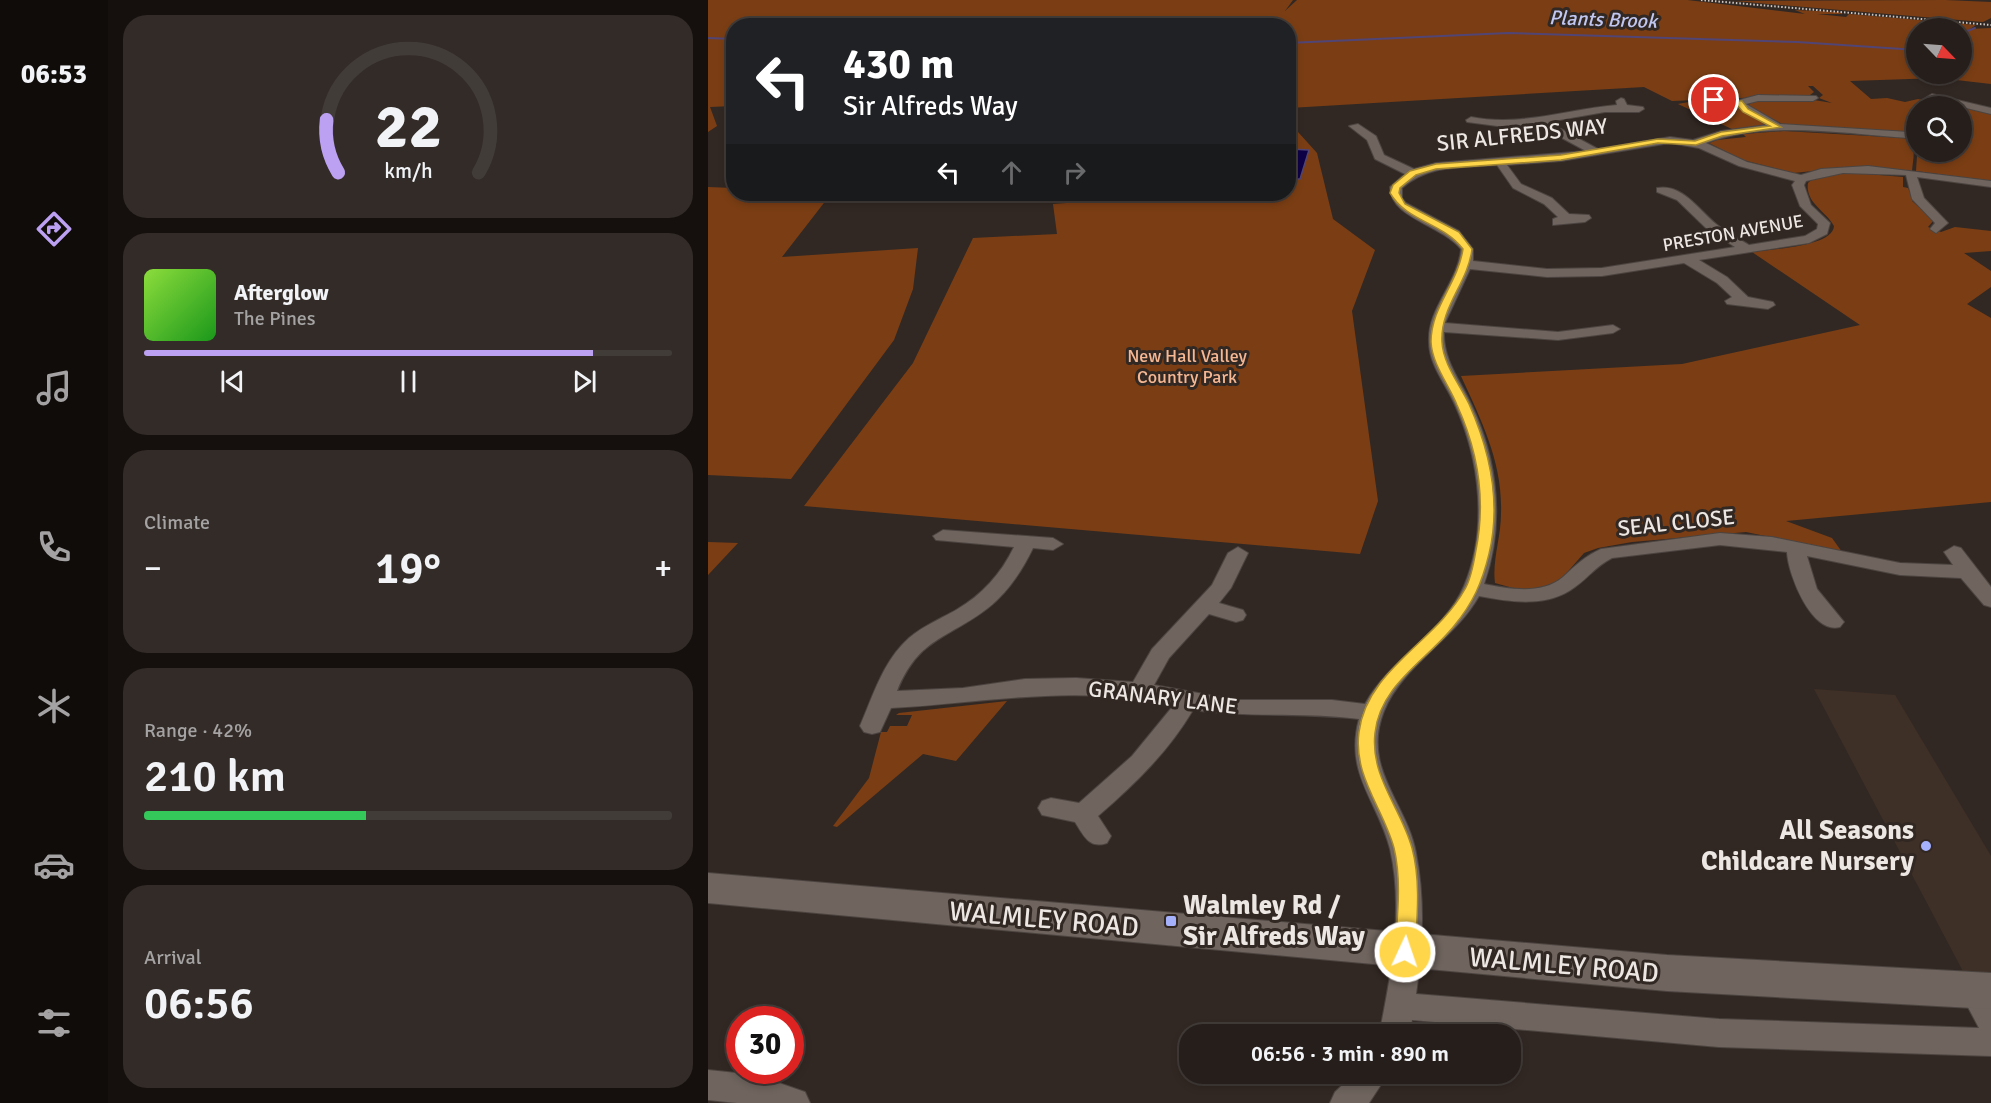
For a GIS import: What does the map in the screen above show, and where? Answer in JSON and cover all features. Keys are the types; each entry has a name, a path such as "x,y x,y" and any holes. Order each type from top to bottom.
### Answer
{"main road":[{"name":"WALMLEY ROAD","path":"708,888 1405,952 1986,1001"}],"street":[{"path":"1979,0 1991,0"},
{"path":"1714,100 1739,103 1758,98 1815,96 1827,102"},
{"path":"1739,103 1746,110 1778,127"},
{"path":"1476,124 1538,120 1621,105 1639,109"},
{"path":"1972,106 1991,111"},
{"path":"1538,120 1596,152"},
{"path":"1380,127 1358,128 1372,138 1379,157 1413,173"},
{"path":"1696,143 1721,134 1778,127 1906,135"},
{"name":"SIR ALFREDS WAY","path":"1465,264 1467,249 1462,240 1455,234 1410,211 1396,198 1396,187 1413,173 1450,164 1550,159 1658,141 1696,143 1751,166 1802,179"},
{"path":"1499,162 1518,186 1548,201 1561,220 1585,218"},
{"name":"PRESTON AVENUE","path":"1465,264 1520,271 1578,273 1687,259 1809,238 1823,231 1824,223 1806,206 1798,192 1798,185 1802,179 1837,170 1911,174 1991,184"},
{"path":"1911,174 1918,199 1943,225"},
{"path":"1645,192 1663,187 1681,197 1712,227 1745,248"},
{"path":"1687,259 1722,280 1736,301 1768,305"},
{"path":"1397,1024 1408,899 1403,848 1366,760 1367,733 1371,713 1385,686 1449,623 1473,588 1483,550 1488,503 1482,454 1464,406 1441,361 1436,344 1436,327 1444,302 1465,264"},
{"path":"1436,327 1558,336 1615,329"},
{"path":"943,536 1053,544"},
{"name":"SEAL CLOSE","path":"1473,588 1510,596 1549,594 1568,583 1590,561 1608,553 1720,539 1748,539 1900,569 1967,572"},
{"path":"872,726 908,652 921,639 991,595 1017,563 1026,543"},
{"path":"1797,548 1797,565 1808,608 1833,622"},
{"path":"1954,552 1967,572 1991,600"},
{"path":"1140,690 1160,654 1207,606 1230,574 1238,553"},
{"path":"1207,606 1236,615"},
{"name":"GRANARY LANE","path":"883,700 963,696 1025,687 1076,686 1140,690 1187,701 1237,708 1332,708 1371,713"},
{"path":"1083,814 1144,762 1161,743 1187,701"},
{"path":"1051,808 1083,814 1098,836"},
{"path":"1400,1006 1719,1033 1991,1042"},
{"path":"1346,1103 1366,1084"},
{"path":"708,1085 756,1090 794,1103"}],"shaded area":[{"path":"1296,149 1309,150 1300,179 1296,179"},
{"path":"1814,689 1895,695 1991,856 1991,975 1965,975"}],"green space":[{"path":"708,0 1293,0 1285,11 1297,0 1687,0 1805,14 1795,10 1838,12 1843,14 1817,14 1846,17 1849,14 1906,19 1906,79 1850,81 1871,99 1887,98 1906,102 1906,131 1902,132 1786,126 1748,106 1751,102 1814,100 1832,103 1819,98 1823,95 1813,86 1808,86 1814,92 1810,95 1672,101 1644,87 1296,108 1296,18 726,18 726,106 710,107 717,126 708,132"},
{"path":"1945,0 1991,2 1991,18 1983,22 1972,21 1972,18 1936,18 1734,1"},
{"path":"1991,28 1991,84 1972,82 1972,29"},
{"path":"1699,100 1732,104 1766,122 1766,127 1734,130 1678,104"},
{"path":"1972,108 1991,113 1991,181 1916,171 1917,162 1972,162"},
{"name":"New Hall Valley Country Park","path":"1296,130 1317,153 1333,219 1375,250 1352,311 1378,501 1360,554 804,506 913,363 973,238 1057,234 1053,204 1094,201 1296,201"},
{"path":"1784,131 1904,138 1906,140 1906,162 1913,162 1912,171 1849,167 1794,173 1743,160 1709,143 1746,137 1743,134"},
{"path":"1855,173 1903,177 1903,187 1908,188 1914,201 1912,201 1934,220 1928,227 1941,232 1955,227 1991,231 1991,251 1964,253 1991,271 1991,287 1967,304 1991,318 1991,502 1786,521 1832,538 1842,552 1746,532 1632,542 1584,553 1564,576 1551,585 1539,589 1520,590 1495,583 1501,514 1499,477 1490,443 1461,376 1682,364 1860,325 1752,252 1812,243 1831,233 1834,226 1813,201 1808,190 1808,183 1824,175"},
{"path":"708,187 726,188 726,201 768,201 768,203 825,201 782,257 918,248 913,289 894,340 791,479 708,475"},
{"path":"708,542 738,543 708,575"},
{"path":"1007,701 956,761 923,754 837,827 833,826 869,778 881,732 887,732 890,726 907,726 912,715 896,715"}],"waterway":[{"name":"Plants Brook","path":"1296,43 1508,33 1797,42 1906,49"},
{"name":"Plants Brook","path":"708,38 726,39"}],"railway":[{"path":"1701,0 1991,25"}],"place":[{"name":"All Seasons Childcare Nursery","path":"1926,846"},
{"name":"Walmley Rd / Sir Alfreds Way","path":"1171,921"}],"route":[{"path":"1405,952 1408,899 1403,848 1366,760 1367,733 1371,713 1385,686 1449,623 1473,588 1483,550 1488,503 1482,454 1464,406 1441,361 1436,344 1438,316 1468,257 1466,245 1455,234 1402,206 1396,198 1396,187 1413,173 1436,166 1561,158 1658,141 1696,143 1713,135 1778,127 1746,110 1739,103 1714,100"}]}
